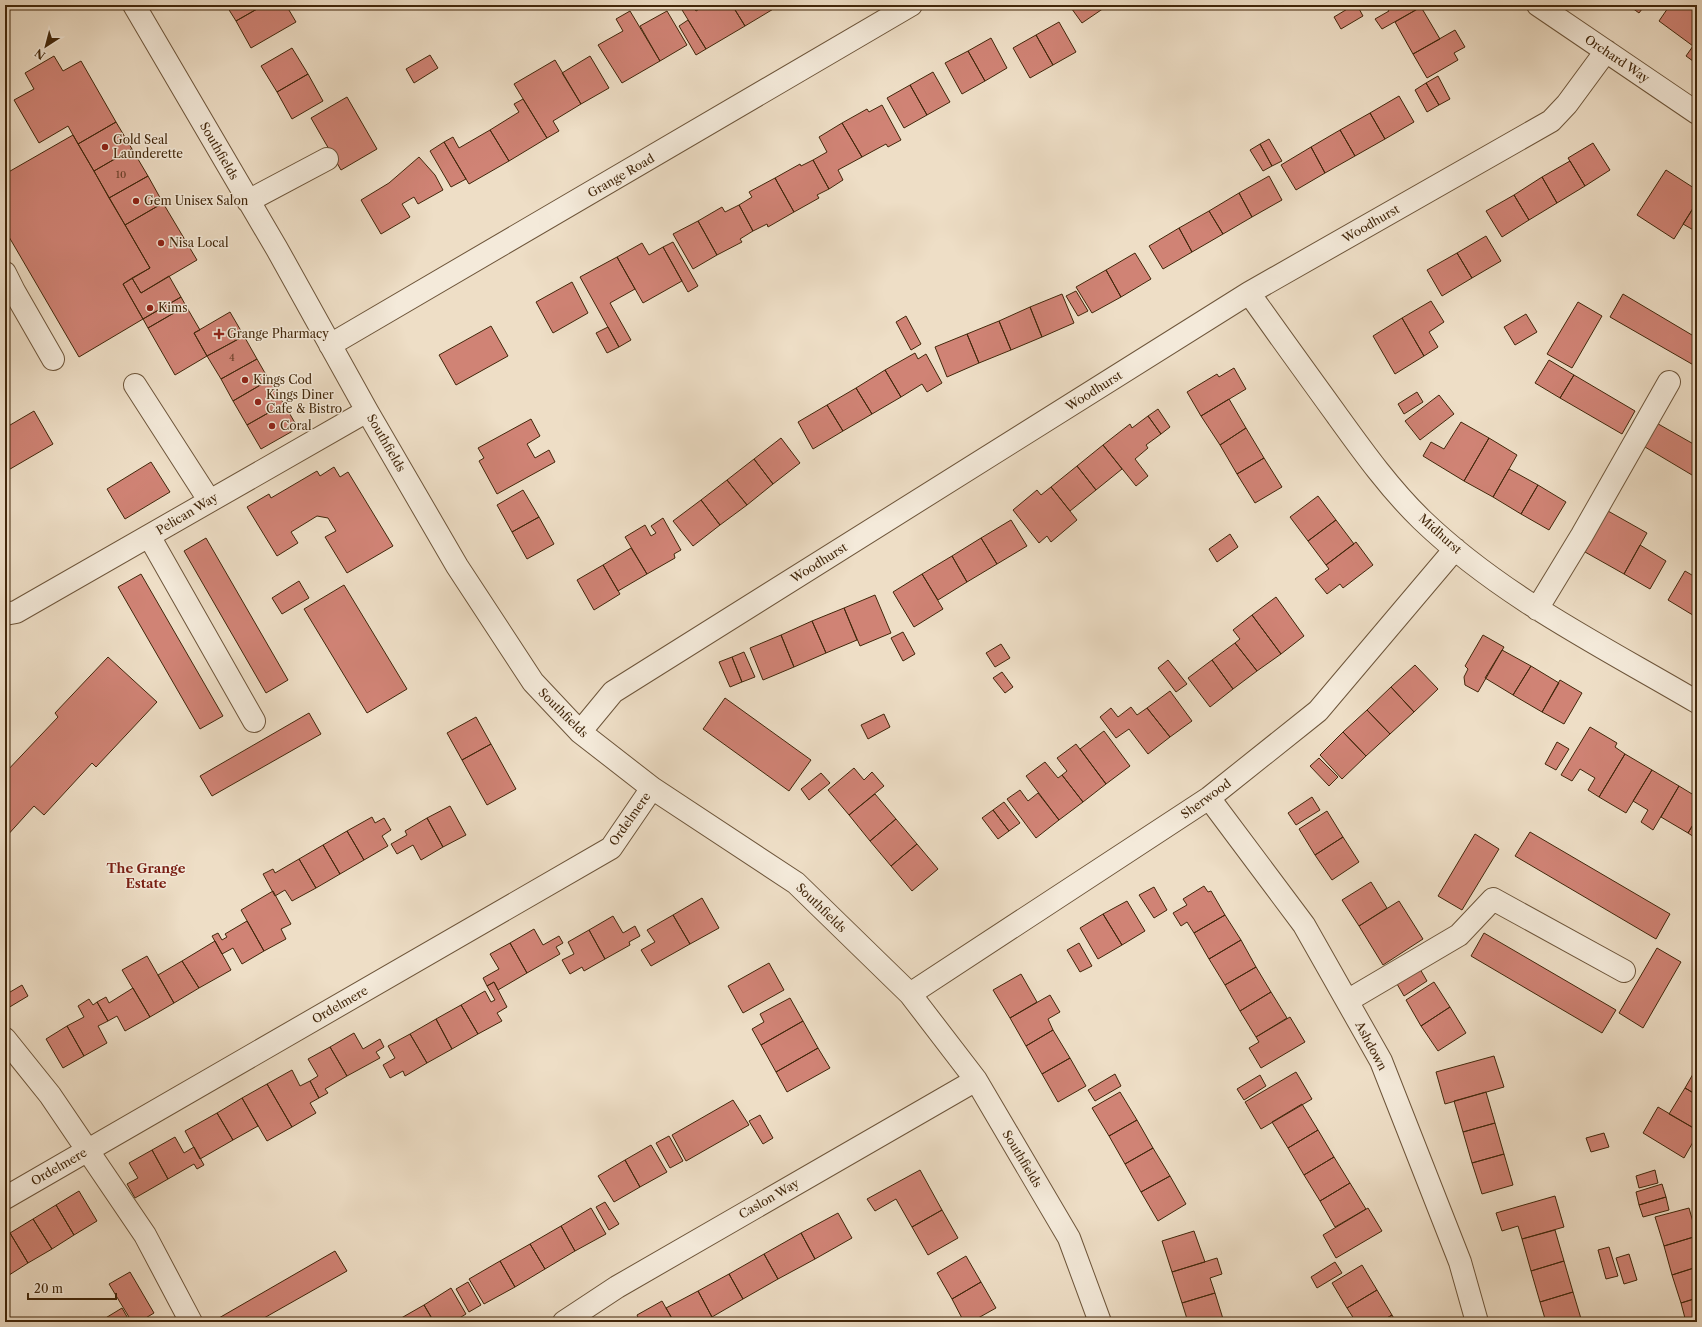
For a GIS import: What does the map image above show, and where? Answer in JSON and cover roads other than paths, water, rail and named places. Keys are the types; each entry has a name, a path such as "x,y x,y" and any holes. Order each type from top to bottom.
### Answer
{"street":[{"name":"Southfields","path":"134,5 277,249 330,345 457,566 533,682 580,732 652,788 796,883 910,994 976,1080 1070,1238 1100,1322"},
{"name":"Grange Road","path":"330,345 911,5"},
{"name":"Orchard Way","path":"1538,5 1697,113"},
{"name":"Woodhurst","path":"580,732 613,692 1249,294 1551,121 1567,104 1606,52"},
{"path":"248,201 327,159"},
{"path":"8,286 53,359"},
{"name":"Midhurst","path":"1249,294 1358,444 1391,486 1421,519 1455,549 1537,609 1697,702"},
{"path":"1537,609 1582,535 1669,382"},
{"path":"135,385 210,500"},
{"name":"Pelican Way","path":"5,614 16,612 367,410"},
{"path":"149,536 254,721"},
{"name":"Sherwood","path":"910,994 1209,798 1318,711 1455,549"},
{"name":"Ordelmere","path":"5,1198 611,848 652,788"},
{"name":"Ashdown","path":"1209,798 1304,925 1381,1061 1460,1262 1477,1322"},
{"path":"1347,1001 1459,935 1493,899 1624,971"},
{"path":"5,1039 50,1095 144,1235 191,1322"},
{"name":"Caslon Way","path":"564,1322 617,1287 976,1080"}],"place":[{"name":"Gold Seal Launderette","path":"105,147"},
{"name":"Gem Unisex Salon","path":"136,201"},
{"name":"Nisa Local","path":"161,243"},
{"name":"Kims","path":"150,308"},
{"name":"Grange Pharmacy","path":"219,334"},
{"name":"Kings Cod","path":"245,380"},
{"name":"Kings Diner Cafe & Bistro","path":"258,402"},
{"name":"Coral","path":"272,426"}],"district":[{"name":"The Grange Estate","path":"146,876"}]}
